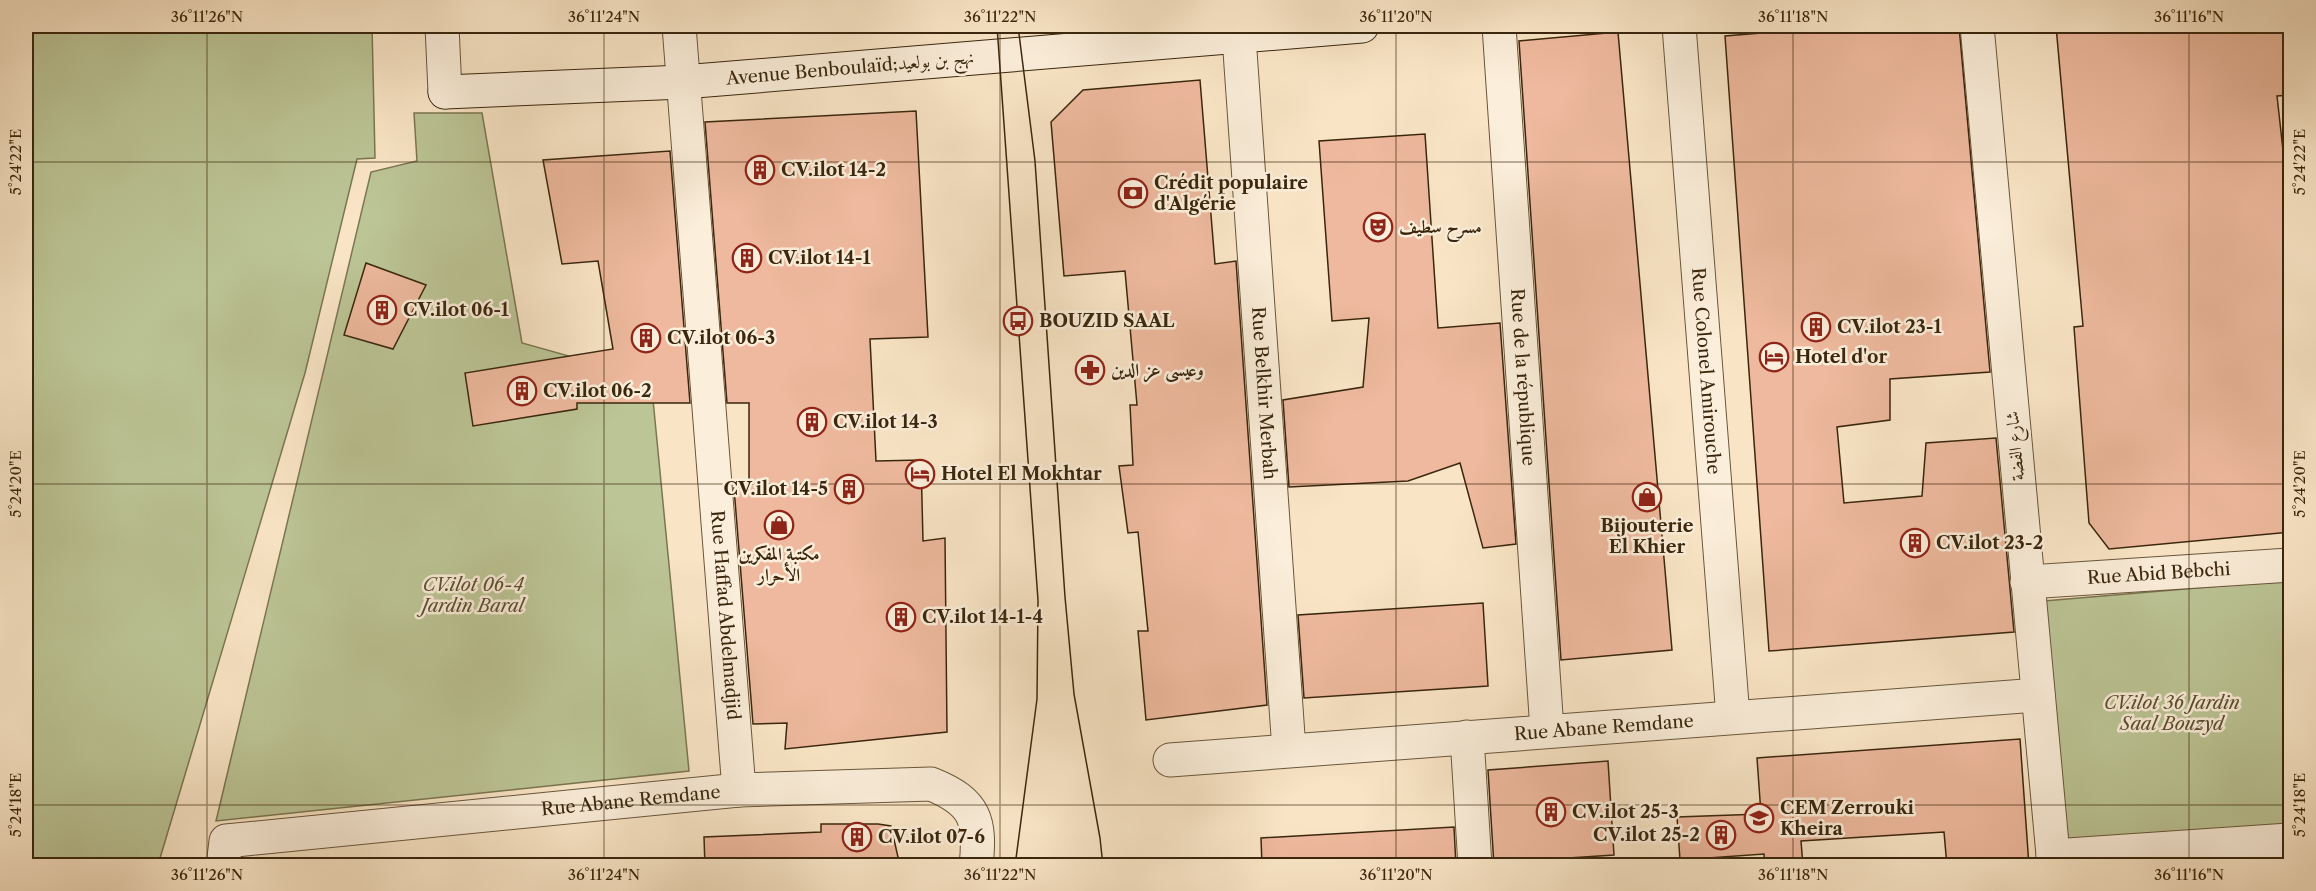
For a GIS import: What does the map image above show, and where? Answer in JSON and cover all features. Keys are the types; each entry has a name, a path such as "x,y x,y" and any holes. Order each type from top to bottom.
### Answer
{"street":[{"name":"Avenue Benboulaïd;نهج بن بولعيد","path":"442,26 445,92 683,82 1362,26"},
{"name":"Rue Haffad Abdelmadjid","path":"679,26 739,790"},
{"name":"Rue de la république","path":"1499,26 1547,730"},
{"name":"Rue Colonel Amirouche","path":"1679,26 1733,717"},
{"name":"شارع الفضة","path":"1977,26 2053,861"},
{"name":"Rue Belkhir Merbah","path":"1239,37 1289,750"},
{"name":"Rue Abid Bebchi","path":"2027,582 2290,565"},
{"name":"Rue Abane Remdane","path":"1170,760 2038,695"},
{"path":"1467,737 1475,866"},
{"name":"Rue Abane Remdane","path":"224,853 739,790 931,784 949,791 964,803 975,819 979,838 976,866"},
{"path":"2053,861 2290,840"}],"green space":[{"path":"26,26 372,26 375,158 357,159 305,373 158,865 26,865"},
{"name":"CV.ilot 06-4 Jardin Baral","path":"414,113 482,113 522,343 651,379 689,771 216,821 371,172 417,161"},
{"name":"CV.ilot 36 Jardin Saal Bouzyd","path":"2290,580 2290,826 2064,845 2044,601"}],"building":[{"name":"CV.ilot 23-1","path":"1847,26 1959,26 1990,372 1890,379 1890,420 1837,427 1844,503 1922,496 1926,443 1996,438 2014,632 1769,651 1725,36"},
{"path":"2056,26 2290,26 2290,95 2277,96 2287,186 2290,185 2290,532 2109,549 2089,523 2074,327 2083,326"},
{"path":"1618,32 1672,650 1561,660 1519,41"},
{"path":"1200,80 1215,264 1236,261 1267,705 1146,720 1138,631 1148,631 1138,532 1128,533 1119,466 1133,465 1130,405 1137,405 1125,271 1064,276 1051,122 1083,90"},
{"path":"916,111 928,337 870,339 876,461 921,460 923,541 945,538 947,732 785,749 787,723 753,724 734,488 749,487 749,403 727,403 705,122"},
{"path":"1425,134 1438,328 1500,323 1516,544 1483,548 1460,463 1408,481 1289,487 1283,400 1363,387 1369,318 1332,321 1319,141"},
{"name":"CV.ilot 06-3","path":"670,151 690,403 577,403 577,409 473,426 465,373 613,349 598,261 562,264 543,160"},
{"name":"CV.ilot 06-1","path":"366,263 426,285 393,349 344,335"},
{"path":"1483,603 1488,686 1304,698 1298,615"},
{"path":"2020,739 2029,866 1947,866 1944,832 1801,841 1803,866 1765,866 1764,854 1680,860 1677,817 1761,814 1757,758"},
{"name":"CV.ilot 25-3","path":"1608,761 1614,855 1554,859 1554,866 1494,866 1488,770"},
{"path":"821,824 891,826 900,866 705,866 704,837 821,832"},
{"path":"1454,827 1456,866 1262,866 1261,838"}],"tram line":[{"path":"997,26 1038,600 1037,699 1015,866"},
{"path":"1018,26 1035,161 1065,597 1074,694 1103,866"}],"place":[{"name":"CV.ilot 14-2","path":"760,170"},
{"name":"Crédit populaire d'Algérie","path":"1133,193"},
{"name":"مسرح سطيف","path":"1378,227"},
{"name":"CV.ilot 14-1","path":"747,258"},
{"name":"CV.ilot 06-1","path":"382,310"},
{"name":"BOUZID SAAL","path":"1018,321"},
{"name":"CV.ilot 23-1","path":"1816,327"},
{"name":"CV.ilot 06-3","path":"646,338"},
{"name":"Hotel d'or","path":"1774,357"},
{"name":"وعيسى عز الدين","path":"1090,370"},
{"name":"CV.ilot 06-2","path":"522,391"},
{"name":"CV.ilot 14-3","path":"812,422"},
{"name":"Hotel El Mokhtar","path":"920,474"},
{"name":"CV.ilot 14-5","path":"849,489"},
{"name":"Bijouterie El Khier","path":"1647,497"},
{"name":"مكتبة المفكرين الأحرار","path":"779,525"},
{"name":"CV.ilot 23-2","path":"1915,543"},
{"name":"CV.ilot 14-1-4","path":"901,617"},
{"name":"CV.ilot 25-3","path":"1551,812"},
{"name":"CEM Zerrouki Kheira","path":"1759,818"},
{"name":"CV.ilot 25-2","path":"1721,835"},
{"name":"CV.ilot 07-6","path":"857,837"}]}
